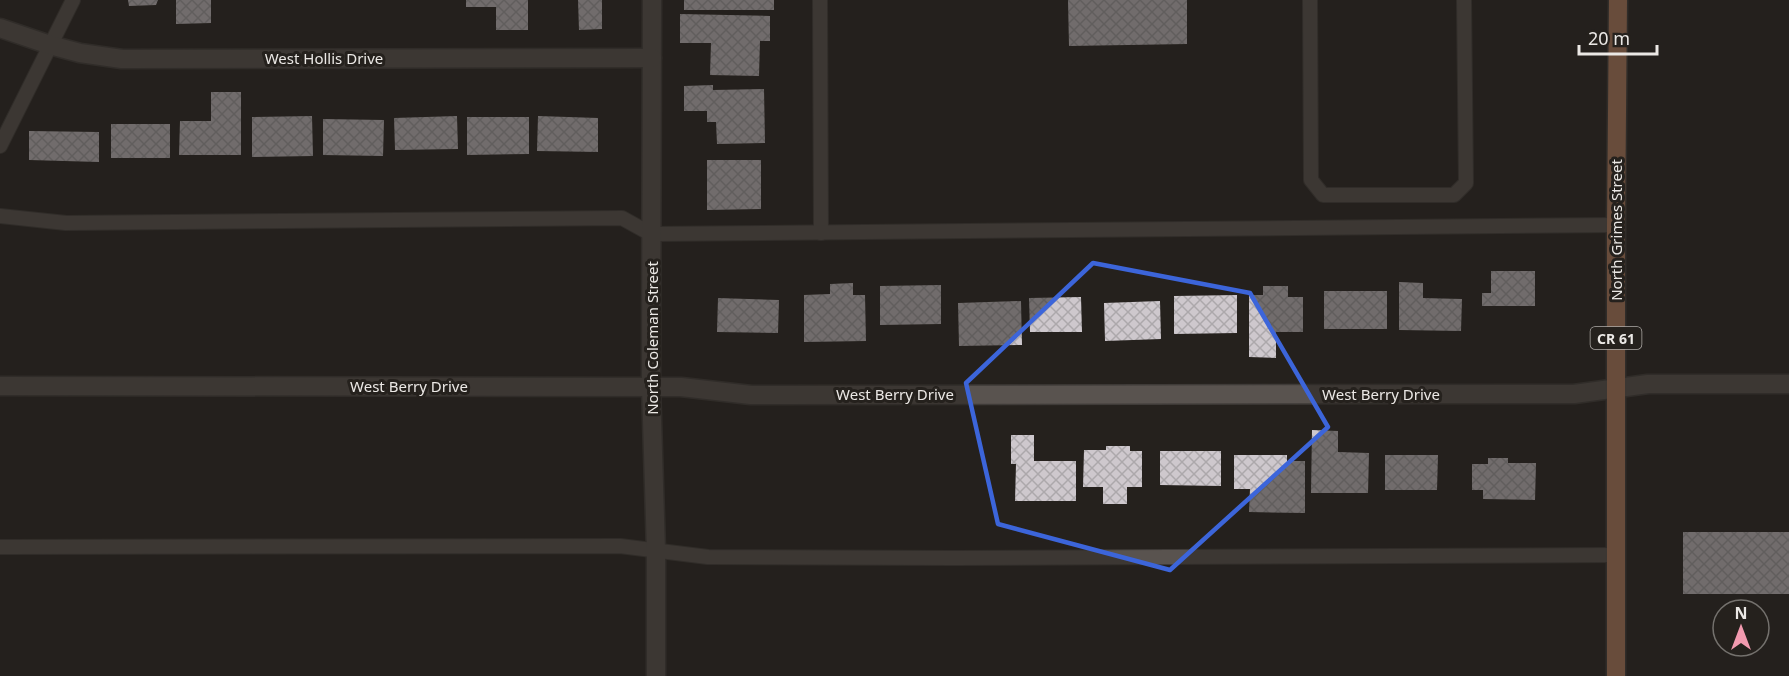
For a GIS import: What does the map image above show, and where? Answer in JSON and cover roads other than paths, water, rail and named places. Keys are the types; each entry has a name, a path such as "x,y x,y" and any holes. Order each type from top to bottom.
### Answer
{"main road":[{"name":"North Grimes Street","path":"1616,676 1618,0"}],"street":[{"name":"North Coleman Street","path":"652,0 651,387 656,551 656,676"},
{"name":"West Hollis Drive","path":"0,28 80,53 122,59 652,58"},
{"name":"West Berry Drive","path":"0,386 681,387 751,395 1574,394 1648,384 1789,384"}],"lane":[{"path":"0,146 73,0"},
{"path":"820,0 821,233"},
{"path":"1310,0 1311,180 1323,195 1454,195 1466,183 1464,0"},
{"path":"0,216 66,223 622,218 651,234 1616,225"},
{"path":"0,547 620,546 708,557 1616,555"}]}
